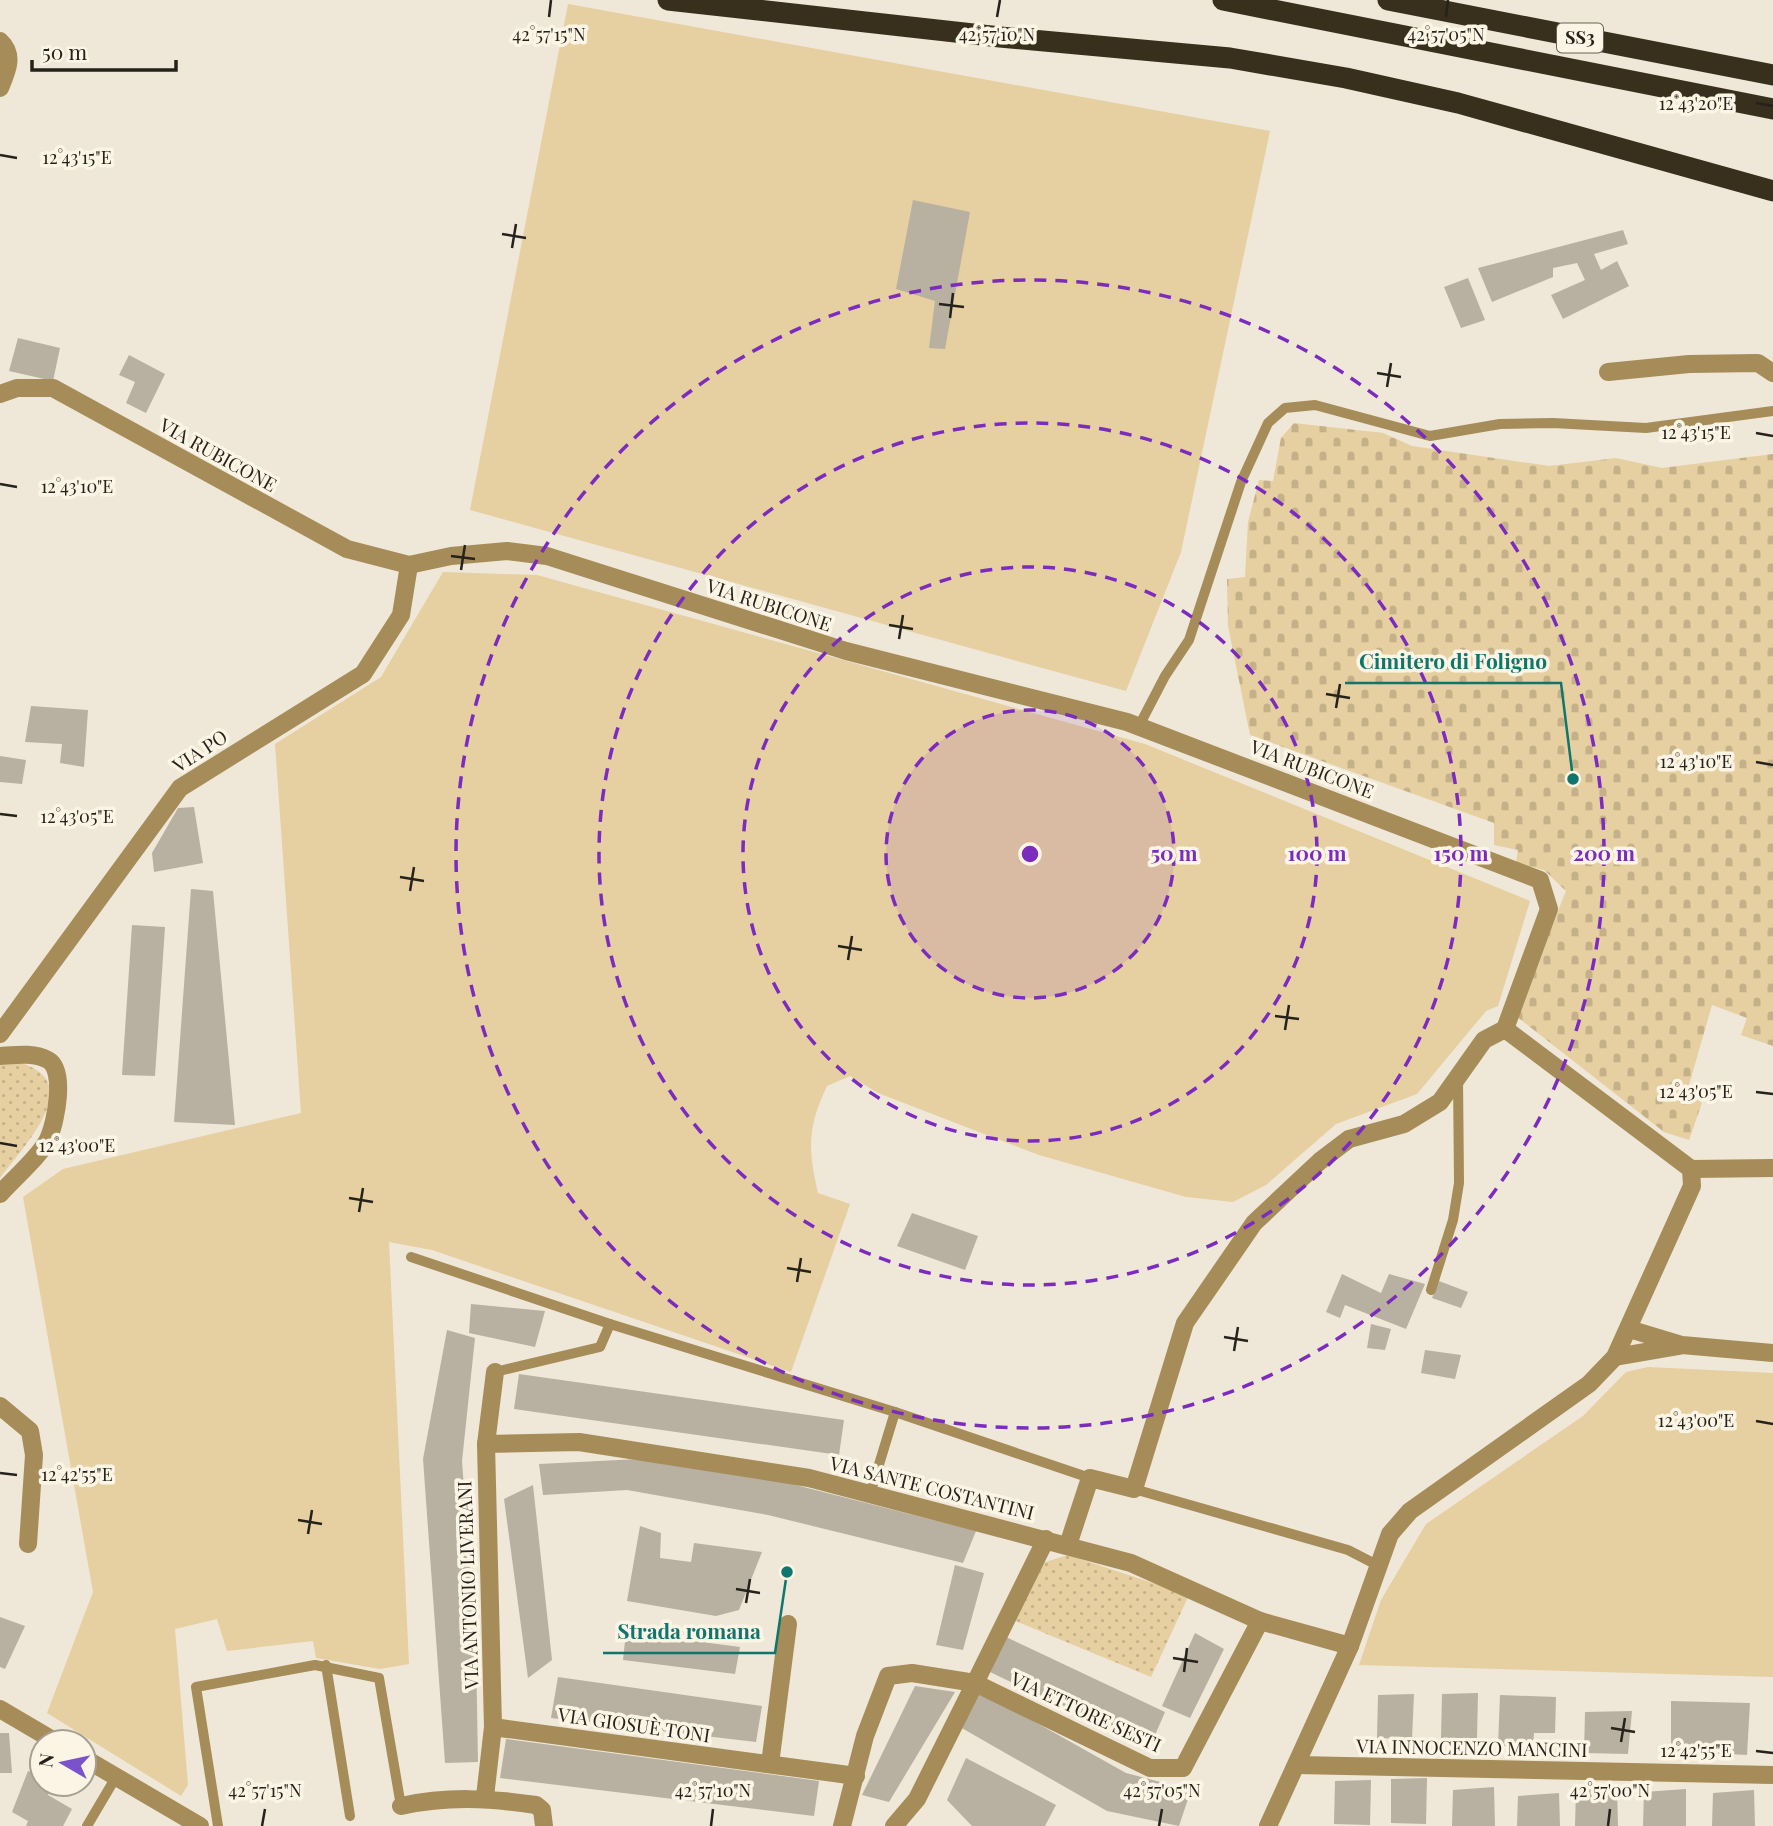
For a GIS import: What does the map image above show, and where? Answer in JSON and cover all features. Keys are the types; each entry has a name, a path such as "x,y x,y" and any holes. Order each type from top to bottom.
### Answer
{"highway":[{"path":"668,0 1230,58 1346,78 1458,103 1773,191"},
{"path":"818,0 865,22"},
{"name":"SS3","path":"1223,0 1773,109"},
{"name":"SS3","path":"1388,0 1773,75"}],"street":[{"path":"0,41 9,54 9,65 0,88"},
{"path":"1608,372 1689,364 1758,363 1773,373"},
{"name":"VIA RUBICONE","path":"0,394 17,388 53,388 347,549 409,565 451,556 507,551 547,556 846,651 1139,726 1540,880 1549,909 1505,1029"},
{"name":"VIA PO","path":"0,1034 180,788 363,674 401,615 409,565"},
{"path":"1068,1545 1090,1478 1134,1489 1185,1323 1254,1223 1320,1161 1349,1139 1404,1124 1440,1102 1484,1040 1505,1029 1691,1169 1773,1168"},
{"path":"0,1056 33,1055 50,1060 57,1071 58,1101 49,1139 0,1194"},
{"path":"1268,1826 1350,1646 1390,1534 1410,1511 1589,1384 1615,1357 1692,1186 1691,1169"},
{"path":"1629,1329 1682,1345 1773,1353"},
{"path":"1615,1357 1682,1345"},
{"name":"VIA ANTONIO LIVERANI","path":"485,1797 493,1727 486,1444 495,1372"},
{"path":"0,1406 30,1431 34,1455 28,1545"},
{"name":"VIA SANTE COSTANTINI","path":"486,1444 579,1442 809,1478 1131,1563 1260,1622 1350,1646"},
{"path":"894,1826 917,1799 1046,1539"},
{"name":"VIA ETTORE SESTI","path":"975,1683 1150,1768 1184,1768 1260,1622"},
{"path":"770,1764 788,1624"},
{"path":"842,1826 865,1736 888,1676 912,1673 975,1683"},
{"path":"0,1709 32,1728"},
{"name":"VIA GIOSUÈ TONI","path":"493,1727 856,1776"},
{"name":"VIA INNOCENZO MANCINI","path":"1297,1765 1773,1775"},
{"path":"98,1766 200,1826"},
{"path":"401,1806 433,1799 485,1797 536,1805 542,1811 544,1826"}],"lane":[{"path":"1139,726 1165,676 1189,640 1241,482 1268,423 1285,408 1315,405 1430,436 1500,424 1553,423 1646,428 1773,411"},
{"path":"1431,1290 1453,1220 1459,1182 1458,1076"},
{"path":"411,1257 610,1324 895,1412 1090,1478"},
{"path":"495,1372 600,1348 610,1324"},
{"path":"870,1494 895,1412"},
{"path":"1134,1489 1348,1550 1379,1566"},
{"path":"218,1826 196,1687 326,1665 379,1678 401,1806"},
{"path":"326,1665 350,1816"},
{"path":"88,1826 116,1777"}],"green space":[{"path":"568,4 1270,131 1181,552 1126,691 470,510"},
{"path":"1294,423 1383,433 1412,446 1549,466 1616,458 1662,468 1773,454 1773,1046 1741,1035 1747,1018 1712,1005 1687,1092 1702,1103 1689,1140 1664,1132 1516,1016 1566,891 1544,870 1516,863 1518,850 1494,845 1494,823 1250,735 1228,626 1227,579 1245,577 1248,522 1259,480 1273,481 1281,438"},
{"path":"443,572 537,575 1145,744 1530,901 1498,1006 1486,1011 1417,1094 1336,1124 1266,1185 1233,1202 1186,1197 1039,1155 878,1093 850,1076 827,1086 816,1114 811,1139 818,1193 850,1204 791,1372 432,1250 389,1242 409,1664 380,1669 316,1658 313,1641 227,1651 217,1619 175,1629 188,1785 181,1796 98,1745 98,1728 71,1728 47,1713 93,1592 23,1197 63,1169 301,1113 275,744 381,677"},
{"path":"9,1060 34,1068 47,1080 50,1095 37,1129 0,1178 0,1065"},
{"path":"1648,1367 1773,1373 1773,1677 1359,1665 1381,1600 1426,1524 1583,1416 1626,1372"},
{"path":"1068,1555 1189,1595 1151,1677 1013,1620 1042,1563"}],"building":[{"path":"913,200 970,212 945,349 929,348 935,301 896,289"},
{"path":"1623,230 1628,244 1594,254 1601,270 1617,261 1629,286 1563,319 1551,295 1585,280 1577,263 1553,268 1553,277 1492,302 1478,268"},
{"path":"1468,278 1485,320 1461,328 1444,287"},
{"path":"18,338 60,348 53,381 9,371"},
{"path":"129,355 165,374 146,413 126,403 135,382 119,375"},
{"path":"31,706 88,710 84,767 60,763 62,744 25,742"},
{"path":"0,756 26,760 22,784 0,782"},
{"path":"194,807 203,863 154,872 152,853 178,808"},
{"path":"191,889 213,891 235,1125 174,1122"},
{"path":"132,925 165,927 155,1076 122,1075"},
{"path":"912,1213 978,1236 965,1270 897,1246"},
{"path":"1342,1274 1381,1293 1389,1274 1425,1284 1406,1329 1345,1305 1340,1318 1326,1312"},
{"path":"1439,1281 1468,1292 1461,1308 1432,1298"},
{"path":"471,1304 545,1311 535,1347 469,1333"},
{"path":"1371,1324 1391,1329 1385,1350 1367,1348"},
{"path":"447,1330 475,1338 462,1461 476,1650 478,1762 445,1763 423,1459"},
{"path":"1425,1350 1461,1355 1455,1379 1421,1373"},
{"path":"519,1374 844,1420 839,1455 514,1409"},
{"path":"639,1459 784,1482 976,1531 963,1563 768,1515 627,1490 543,1495 539,1464"},
{"path":"533,1485 552,1660 528,1678 504,1499"},
{"path":"640,1526 661,1533 660,1558 691,1562 694,1543 762,1552 739,1610 716,1616 627,1601"},
{"path":"955,1565 984,1573 963,1650 936,1645"},
{"path":"0,1617 25,1626 5,1669 0,1667"},
{"path":"626,1632 740,1647 735,1674 623,1660"},
{"path":"1195,1633 1224,1649 1190,1718 1162,1706"},
{"path":"1006,1637 1165,1712 1149,1749 990,1672"},
{"path":"558,1677 762,1706 756,1742 551,1718"},
{"path":"915,1686 955,1692 889,1802 862,1795"},
{"path":"978,1690 1126,1773 1191,1790 1179,1826 1107,1811 960,1727"},
{"path":"1478,1693 1477,1738 1441,1738 1442,1694"},
{"path":"1414,1694 1412,1739 1377,1738 1378,1695"},
{"path":"1500,1695 1556,1697 1555,1733 1534,1733 1533,1746 1498,1746"},
{"path":"1671,1701 1750,1703 1747,1755 1671,1751"},
{"path":"1632,1711 1628,1754 1584,1753 1585,1712"},
{"path":"0,1733 9,1733 12,1773 0,1773"},
{"path":"506,1739 819,1781 814,1816 500,1778"},
{"path":"966,1758 1056,1805 1045,1826 972,1826 947,1800"},
{"path":"28,1771 28,1798 53,1798 72,1809 63,1826 26,1826 28,1821 12,1812"},
{"path":"1427,1778 1426,1824 1391,1823 1391,1779"},
{"path":"1371,1780 1370,1825 1334,1824 1335,1781"},
{"path":"1494,1787 1495,1826 1452,1826 1453,1790"},
{"path":"1617,1787 1618,1826 1575,1826 1576,1790"},
{"path":"1686,1789 1686,1826 1643,1826 1644,1792"},
{"path":"1754,1790 1755,1826 1712,1826 1713,1793"},
{"path":"1559,1793 1560,1826 1517,1826 1518,1796"}],"place":[{"name":"Cimitero di Foligno","path":"1573,779"},
{"name":"Strada romana","path":"787,1572"}]}
